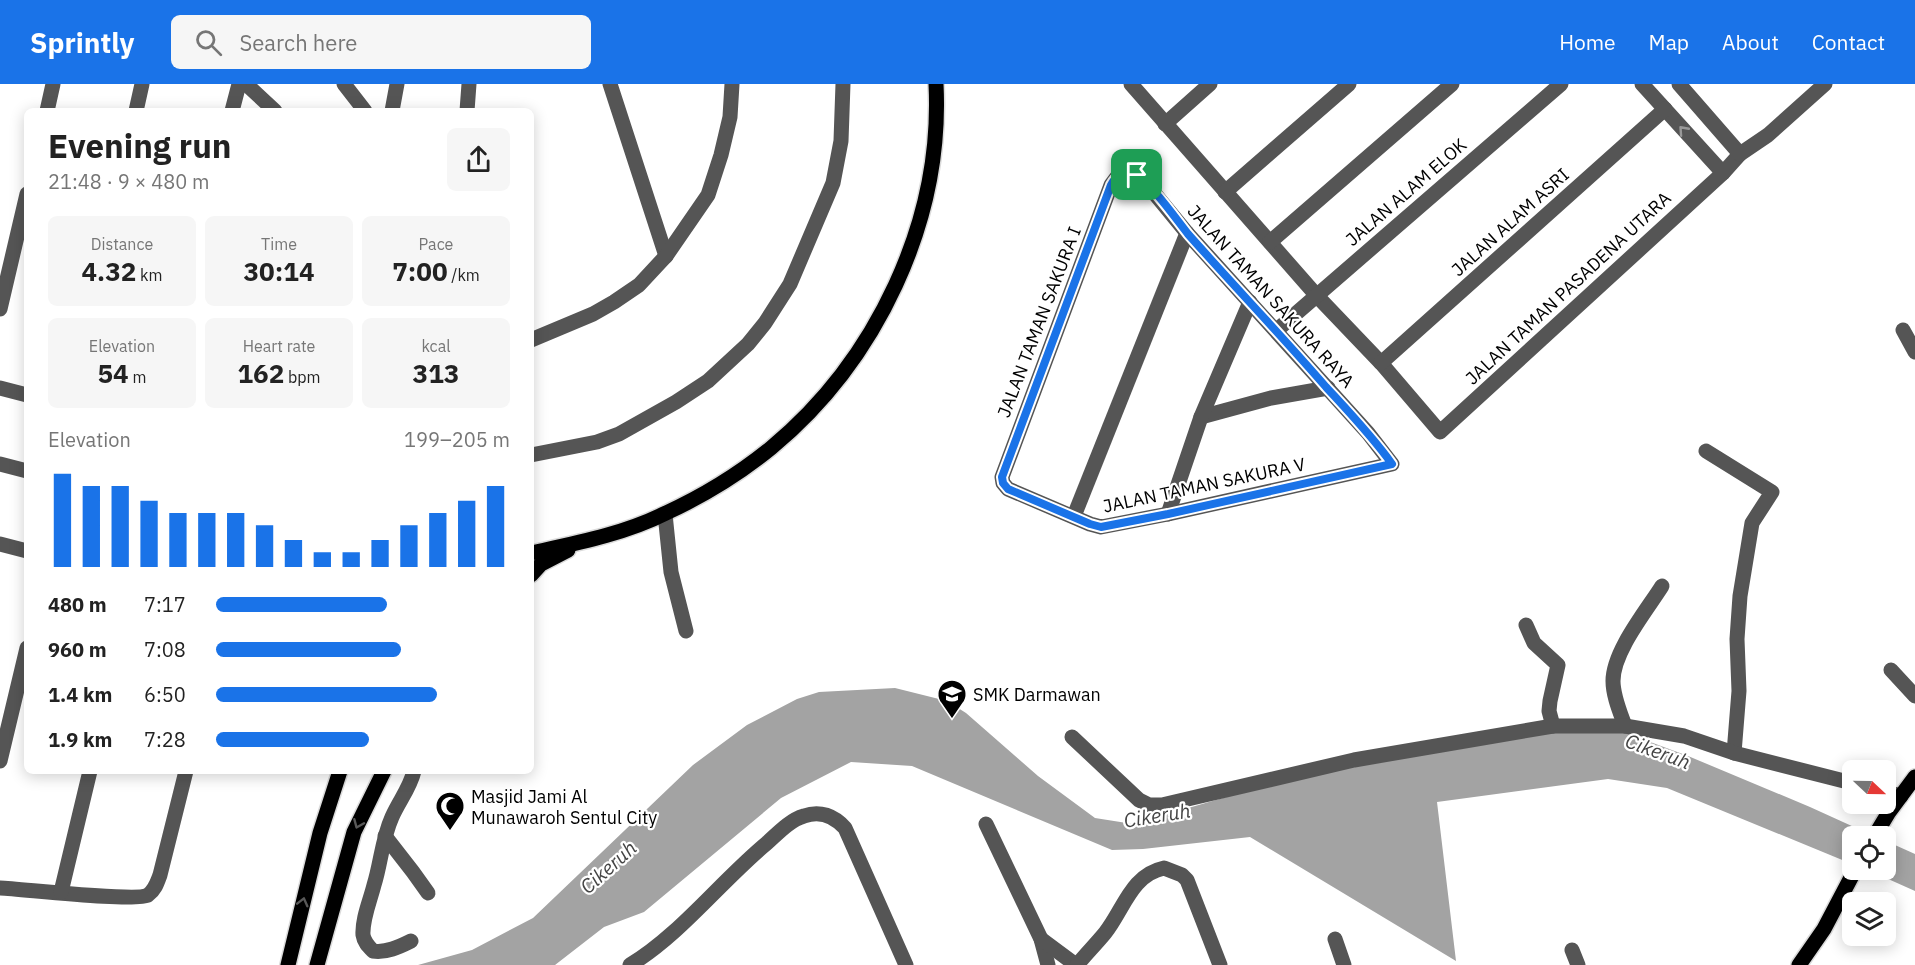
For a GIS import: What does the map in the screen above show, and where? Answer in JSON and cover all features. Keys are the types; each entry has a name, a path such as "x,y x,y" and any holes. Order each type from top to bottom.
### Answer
{"main road":[{"path":"534,552 624,530 665,514 729,479 792,430 839,379 879,319 902,274 920,222 933,158 936,84"},
{"path":"534,572 541,564 590,540"},
{"path":"288,962 320,833 339,774"},
{"path":"317,964 354,832 383,774"},
{"path":"1881,826 1915,777"},
{"path":"1798,965 1824,929 1851,880"}],"street":[{"path":"48,108 53,84"},
{"path":"137,108 142,84"},
{"path":"233,108 239,84"},
{"path":"246,84 272,108"},
{"path":"344,84 363,108"},
{"path":"393,108 397,84"},
{"path":"467,108 469,84"},
{"path":"610,84 666,256"},
{"path":"534,339 593,314 614,302 639,285 666,256 708,195 730,117 732,84"},
{"path":"534,454 597,442 619,434 708,381 748,344 765,323 790,284 833,183 841,141 843,84"},
{"path":"1131,84 1317,296 1381,363"},
{"path":"1166,124 1210,84"},
{"path":"1225,192 1349,84"},
{"path":"1270,242 1452,84"},
{"name":"JALAN ALAM ELOK","path":"1277,330 1561,84"},
{"path":"1642,84 1723,173"},
{"name":"JALAN TAMAN PASADENA UTARA","path":"1381,363 1440,432 1723,173 1740,154 1768,135 1825,84"},
{"path":"1686,86 1740,154"},
{"name":"JALAN ALAM ASRI","path":"1381,363 1665,109"},
{"name":"JALAN TAMAN SAKURA RAYA","path":"1113,181 1122,174 1137,175 1368,433 1392,464"},
{"name":"JALAN TAMAN SAKURA I","path":"1002,477 1113,181"},
{"path":"0,309 24,207"},
{"path":"1074,516 1187,233"},
{"path":"1168,514 1201,417 1250,302"},
{"path":"1903,330 1915,352"},
{"path":"0,388 24,394"},
{"path":"1201,417 1271,398 1328,388"},
{"path":"1707,451 1772,492 1752,523 1740,596 1737,639 1739,691 1734,753"},
{"path":"0,464 24,470"},
{"name":"JALAN TAMAN SAKURA V","path":"1002,477 1008,489 1101,527 1392,464"},
{"path":"665,514 671,572 686,631"},
{"path":"0,544 24,550"},
{"path":"1625,726 1613,684 1615,665 1662,586"},
{"path":"1526,625 1534,643 1558,665 1549,711 1553,726"},
{"path":"0,761 24,661"},
{"path":"1892,670 1915,696"},
{"path":"1072,737 1138,800 1149,805 1162,805 1354,760 1553,726 1625,726 1684,736 1734,753 1842,780"},
{"path":"61,892 89,774"},
{"path":"0,888 135,898 147,896 155,888 160,875 185,774"},
{"path":"411,941 380,952 373,951 363,938 368,902 385,836 413,774"},
{"path":"1896,795 1901,796"},
{"path":"630,965 688,918 743,862 790,823 804,816 820,813 837,819 845,828 906,965"},
{"path":"986,824 1041,939 1048,965"},
{"path":"385,836 428,893"},
{"path":"1041,939 1076,965 1106,932 1143,876 1164,868 1182,875 1187,880 1220,965"},
{"path":"1335,939 1344,965"},
{"path":"1572,950 1578,965"}],"water":[{"name":"Cikeruh","path":"895,688 947,701 966,713 1038,776 1095,818 1133,824 1354,760 1553,726 1618,730 1688,756 1852,826 1842,826 1842,860 1667,788 1608,779 1437,802 1456,961 1250,837 1143,849 1112,850 912,766 851,762 781,798 644,912 604,927 555,965 418,965 472,950 533,918 693,765 747,725 797,699 819,692"},
{"path":"1896,845 1915,854 1915,891 1890,880 1896,880"}],"place":[{"name":"SMK Darmawan","path":"952,720"},
{"name":"Masjid Jami Al Munawaroh Sentul City","path":"450,832"}],"route":[{"path":"1122,174 1137,175 1368,433 1392,464 1101,527 1008,489 1002,477 1111,185 1122,174"}]}
